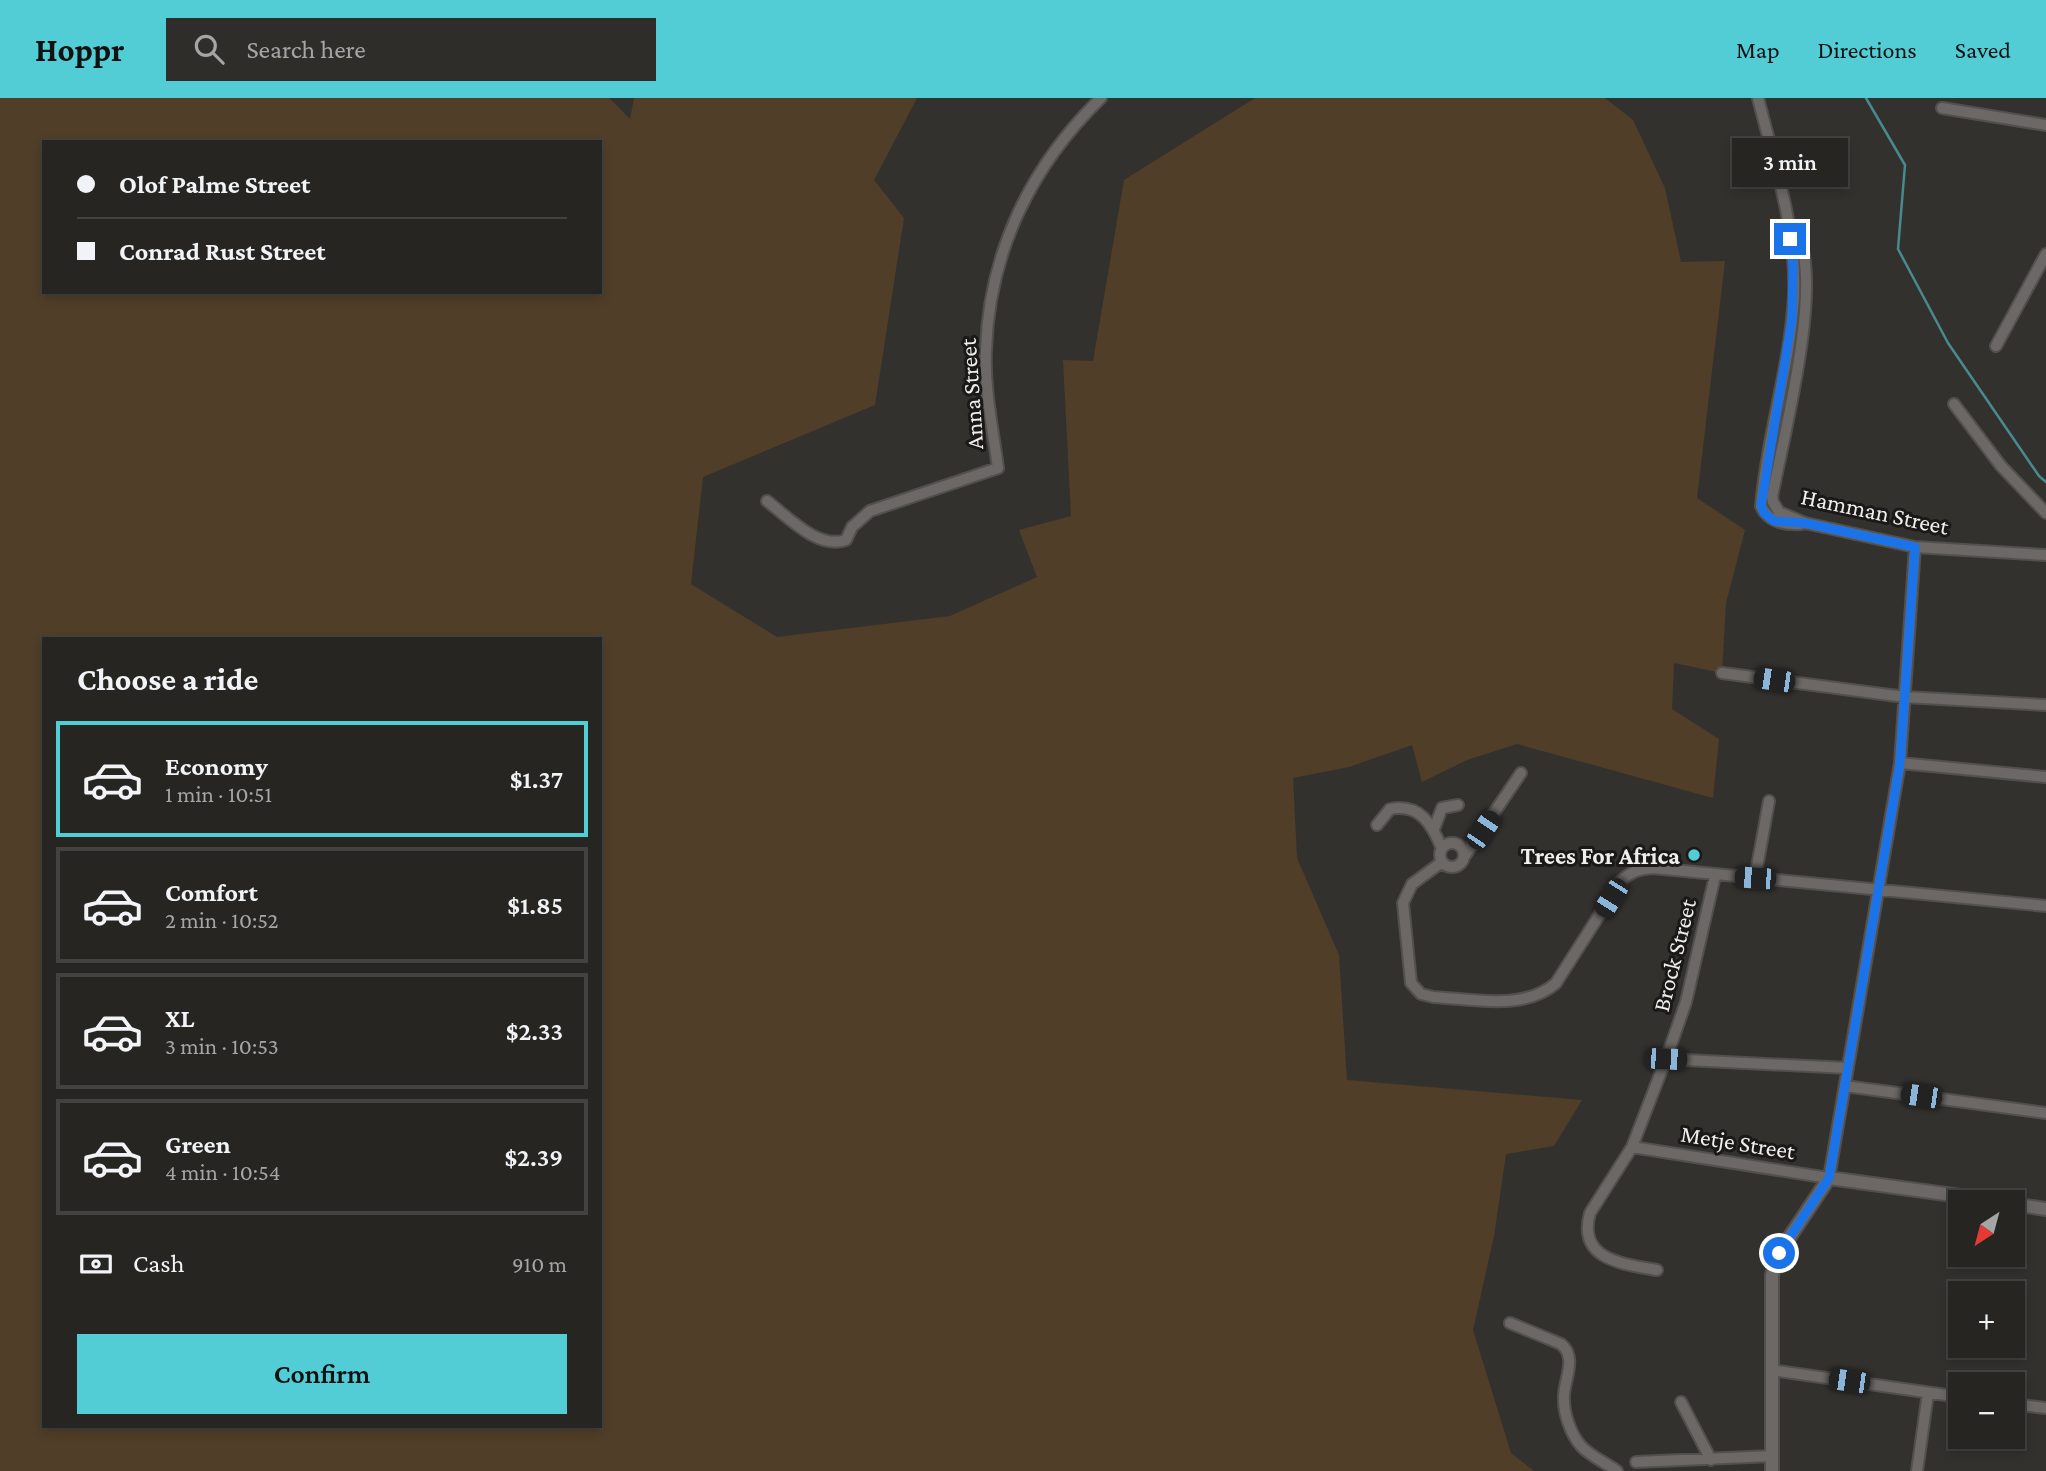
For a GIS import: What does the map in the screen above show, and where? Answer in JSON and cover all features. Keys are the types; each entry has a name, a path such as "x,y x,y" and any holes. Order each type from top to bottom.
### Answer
{"street":[{"name":"Anna Street","path":"767,501 818,539 835,544 846,540 852,527 870,511 998,468 986,379 986,351 1000,257 1012,224 1034,179 1063,138 1101,98"},
{"path":"1758,98 1789,226 1793,266 1792,319 1761,506 1764,513 1774,521 1805,523"},
{"path":"1942,108 2046,125"},
{"name":"Hamman Street","path":"1789,226 1799,239 1802,254 1804,313 1802,344 1772,496 1779,512 1805,523 1915,547 2046,555"},
{"path":"1996,346 2046,254"},
{"path":"1954,404 2001,466 2046,513"},
{"path":"1772,1471 1770,1306 1775,1264 1779,1253 1829,1178 1900,763 1915,547"},
{"path":"1722,673 1905,697 2046,705"},
{"path":"1900,763 2046,778"},
{"path":"1377,825 1390,808 1419,812 1428,819 1434,829 1442,862 1452,867 1458,866 1521,774"},
{"path":"1755,878 1769,801"},
{"path":"1434,829 1442,808 1458,805"},
{"path":"1441,849 1448,844 1457,844 1463,849 1464,858"},
{"path":"1442,862 1412,884 1403,903 1412,983 1421,994 1433,997 1519,1000 1540,994 1556,983 1622,881 1631,872 1653,868 1715,876 2046,905"},
{"name":"Brock Street","path":"1657,1270 1610,1260 1597,1250 1588,1235 1590,1213 1632,1147 1666,1059 1686,1002 1715,876"},
{"path":"1666,1059 1848,1068"},
{"path":"1845,1086 2046,1113"},
{"name":"Metje Street","path":"1632,1147 1948,1194"},
{"path":"2025,1206 2046,1209"},
{"path":"1510,1323 1562,1344 1568,1350 1570,1358 1564,1396 1571,1427 1584,1449 1617,1471"},
{"path":"1771,1370 1948,1396"},
{"path":"1917,1471 1928,1393"},
{"path":"1681,1402 1711,1460"},
{"path":"2025,1406 2046,1408"},
{"path":"1636,1462 1772,1457"}],"shaded area":[{"path":"0,98 609,98 630,119 634,98 917,98 874,180 904,218 875,405 703,477 691,584 777,637 950,616 1037,577 1019,530 1071,516 1063,360 1093,361 1124,180 1255,98 1605,98 1633,120 1665,188 1681,262 1725,261 1697,498 1745,530 1726,603 1722,673 1674,663 1672,709 1719,739 1713,798 1517,744 1467,760 1422,782 1412,745 1349,767 1293,778 1297,858 1339,955 1347,1080 1582,1100 1554,1146 1506,1154 1494,1236 1473,1330 1511,1453 1534,1471 0,1471"}],"waterway":[{"path":"1866,98 1905,165 1898,249 1948,343 2039,476 2046,482"}],"place":[{"name":"Trees For Africa","path":"1694,855"}],"route":[{"path":"1779,1253 1829,1178 1900,763 1915,547 1805,523 1774,521 1764,513 1761,506 1792,319 1794,293 1790,239"}]}
